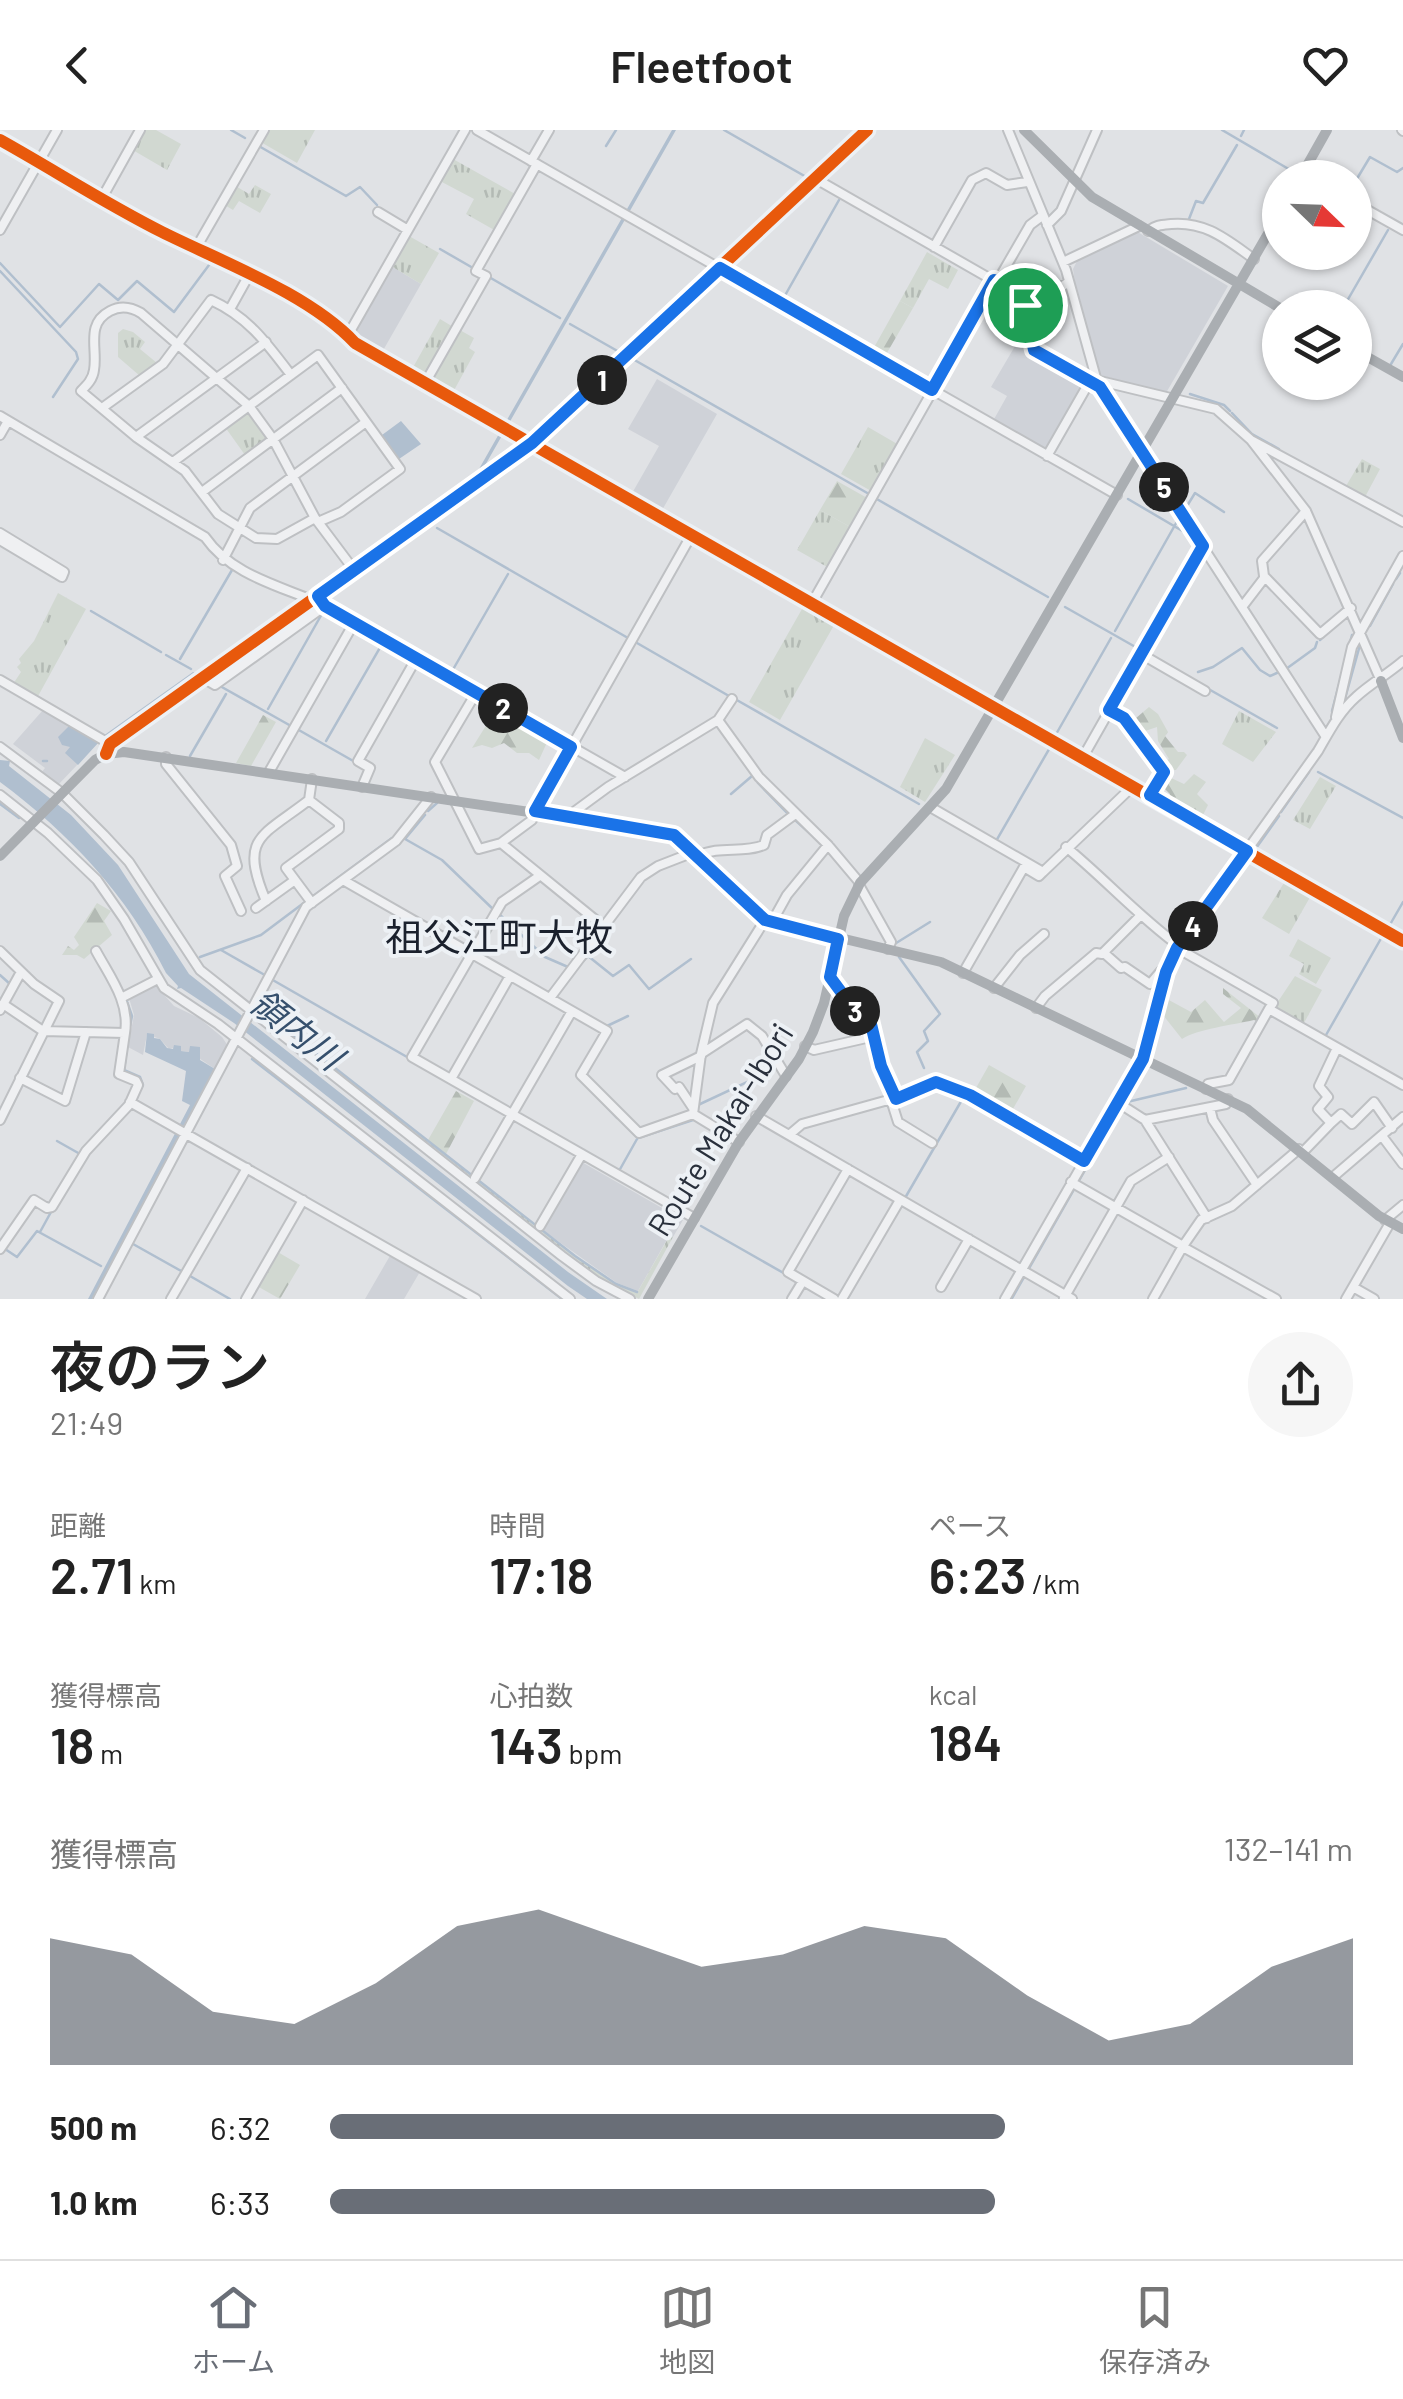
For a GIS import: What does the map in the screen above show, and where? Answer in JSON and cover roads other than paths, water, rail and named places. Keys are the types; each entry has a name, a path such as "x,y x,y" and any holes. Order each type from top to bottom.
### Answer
{"main road":[{"path":"1024,130 1092,197 1262,297"},
{"path":"1312,160 1327,130"},
{"name":"Route Makai-Ibori","path":"648,1299 739,1142 806,1046 824,1003 838,939 860,884 932,808 1262,245"},
{"path":"1372,360 1403,377"},
{"path":"1381,680 1403,738"},
{"path":"2,850 35,822 95,760 105,744 124,752 664,832 696,854 768,921 941,962 1258,1115 1403,1229"}],"street":[{"path":"0,230 57,130"},
{"path":"102,198 140,130"},
{"path":"196,248 264,130"},
{"path":"348,335 465,130"},
{"path":"477,130 1117,495"},
{"path":"425,383 486,276 476,271 549,130"},
{"path":"203,678 215,685 354,570 532,443 868,130"},
{"path":"1008,130 1063,262 1095,383 1326,738"},
{"path":"1046,225 1060,212 1097,130"},
{"path":"0,140 334,321 355,343 1403,941"},
{"path":"934,246 972,180 986,173 1007,185 1027,182"},
{"path":"816,179 1024,298 1034,350 1095,383 1216,409 1251,440 1306,512 1381,680"},
{"path":"378,212 408,230"},
{"path":"1372,213 1403,230"},
{"path":"812,602 995,281 1030,225 1042,216"},
{"path":"1063,262 1144,228 1192,222 1218,233 1254,259"},
{"path":"230,309 249,275"},
{"path":"1026,309 1069,282"},
{"path":"102,408 163,364 210,300 230,309 257,330 290,375"},
{"path":"172,462 248,406 290,375 318,355 400,469 341,512 317,520 269,540 218,514 172,462 81,391 93,376 95,328 104,315 124,307 135,309 248,406 273,439 317,520 354,570"},
{"path":"136,437 266,342"},
{"path":"1047,456 1095,383"},
{"path":"202,492 342,388"},
{"path":"0,435 4,419 204,537 223,560 252,576 320,601 626,777"},
{"path":"223,560 250,508 366,422"},
{"path":"1251,440 1258,440 1403,522"},
{"path":"1306,512 1262,561 1265,577 1320,634 1351,608"},
{"path":"476,692 434,762 479,849 500,843 532,820 692,534"},
{"path":"0,537 64,572 62,578 0,537"},
{"path":"1083,757 1203,546"},
{"path":"1335,721 1352,647 1403,556"},
{"path":"1242,607 1265,577"},
{"path":"2,686 105,744 320,601"},
{"path":"269,772 354,622"},
{"path":"1141,654 1205,692"},
{"path":"362,786 370,768 358,761 416,658"},
{"path":"1005,1299 1025,1272 1143,1059 1166,972 1178,947 1335,721 1358,694 1403,661"},
{"path":"567,817 718,720 732,699"},
{"path":"1109,710 1124,718 1164,772 1150,795"},
{"path":"718,720 759,777 828,845 860,884 891,942 888,949"},
{"path":"0,747 61,794 129,862 192,962 562,1256 630,1299"},
{"path":"166,757 166,764 231,845 237,866 225,876 241,910"},
{"path":"266,901 257,880 252,851 256,840 309,800 312,779"},
{"path":"963,973 1024,867 1039,876 1133,786"},
{"path":"0,795 97,880 170,994 218,1024 570,1299"},
{"path":"98,1299 182,1131 312,903 396,841 432,801 431,797"},
{"path":"309,800 338,822 339,829 286,868 312,903"},
{"path":"932,808 1043,872"},
{"path":"550,998 641,877 658,866 696,854 724,848 751,850 764,844 794,815"},
{"path":"500,843 603,926"},
{"path":"693,1111 701,1055 719,990 828,845"},
{"path":"1066,848 1110,882 1140,916 1178,947 1272,1002 1229,1080 1208,1084 1206,1089"},
{"path":"538,877 502,902 412,1057 694,1218"},
{"path":"256,908 295,880"},
{"path":"343,880 606,1031 581,1076 639,1134 693,1111"},
{"path":"1104,952 1140,916"},
{"path":"994,988 1044,934"},
{"path":"0,951 59,1001 0,1120"},
{"path":"0,1248 34,1200 52,1208 86,1151 130,1102 138,1085 136,1080 119,1074 128,1017 96,951"},
{"path":"1036,1008 1096,952 1104,952 1121,968 1150,984 1166,972"},
{"path":"21,972 2,1007 43,1031 125,1033"},
{"path":"451,1079 510,976"},
{"path":"830,977 859,1016 870,1020 898,1122 932,1143"},
{"path":"122,998 158,979"},
{"path":"1270,1009 1403,1086"},
{"path":"475,1178 572,1011"},
{"path":"739,1142 693,1111 678,1087 675,1089 662,1074 701,1055 747,1024 762,1036 786,1076"},
{"path":"20,1078 64,1101 86,1032"},
{"path":"806,1046 814,1050 875,1036"},
{"path":"1331,1123 1318,1109 1328,1097 1319,1086 1338,1048"},
{"path":"789,1135 802,1124 893,1099 936,1082 970,1095 1084,1161"},
{"path":"0,1085 13,1092"},
{"path":"1145,1120 1210,1108 1228,1100"},
{"path":"130,1102 476,1299"},
{"path":"1152,1299 1201,1220 1232,1206 1341,1114 1352,1124 1374,1102 1392,1128"},
{"path":"1120,1104 1145,1120 1207,1218"},
{"path":"1210,1108 1257,1185"},
{"path":"756,1116 1067,1298 1131,1180 1169,1157"},
{"path":"1333,1177 1403,1117"},
{"path":"1382,1136 1403,1164"},
{"path":"540,1226 582,1154"},
{"path":"171,1299 247,1168"},
{"path":"834,1299 788,1272 848,1169"},
{"path":"1075,1184 1276,1299"},
{"path":"246,1299 303,1200"},
{"path":"842,1299 900,1200"},
{"path":"1346,1299 1388,1221 1403,1205"},
{"path":"941,1287 968,1239"},
{"path":"792,1299 803,1281"},
{"path":"1353,1287 1374,1299"}],"water":[{"path":"672,130 676,130 483,469 485,488 216,681 209,679 481,486 479,469"},
{"path":"401,421 421,444 399,459 382,435"},
{"path":"193,672 199,673 98,743 78,765 65,753 70,747 62,745 58,737 69,726 96,741"},
{"path":"0,760 10,761 9,766 71,815 118,865 189,974 607,1299 587,1299 568,1286 234,1023 177,989 133,918 95,868 50,823 0,782"},
{"path":"147,1033 154,1034 167,1048 181,1046 181,1051 189,1052 190,1046 200,1047 200,1060 215,1069 92,1299 88,1299 190,1105 182,1101 186,1071 145,1052"},
{"path":"1141,1068 1144,1069 1010,1299"}],"waterway":[{"path":"231,130 245,138"},
{"path":"606,146 616,130"},
{"path":"724,130 808,178"},
{"path":"1222,130 1273,160"},
{"path":"1241,136 1244,130"},
{"path":"257,145 346,196 360,187 377,205"},
{"path":"1189,219 1196,201 1203,203 1237,145"},
{"path":"1368,160 1370,157 1397,172 1403,168"},
{"path":"783,299 839,200"},
{"path":"1374,218 1403,235"},
{"path":"1353,290 1388,230"},
{"path":"440,249 473,268"},
{"path":"0,263 60,327 99,284 118,300 137,281 174,312 212,261"},
{"path":"0,271 76,352 78,359 53,397"},
{"path":"489,277 560,318"},
{"path":"570,324 621,353"},
{"path":"1391,364 1403,344"},
{"path":"631,358 869,494"},
{"path":"1190,394 1224,405 1230,411"},
{"path":"1232,413 1252,434 1279,449"},
{"path":"1184,511 1195,493 1224,512"},
{"path":"875,498 1048,597"},
{"path":"1128,499 1191,536"},
{"path":"1115,631 1179,518"},
{"path":"437,528 628,638"},
{"path":"180,659 232,570"},
{"path":"1396,579 1400,573"},
{"path":"451,673 508,574"},
{"path":"1370,626 1393,584"},
{"path":"1363,620 1372,603"},
{"path":"1065,607 1139,649"},
{"path":"91,611 161,652"},
{"path":"268,709 323,612"},
{"path":"1332,711 1352,635"},
{"path":"1320,640 1323,637"},
{"path":"1055,736 1111,638"},
{"path":"1286,669 1315,648 1317,642"},
{"path":"637,643 729,696"},
{"path":"326,741 382,644"},
{"path":"1344,702 1360,645"},
{"path":"1198,672 1242,648 1260,670 1270,676 1279,672"},
{"path":"166,655 191,669"},
{"path":"220,686 291,726"},
{"path":"1205,687 1277,728"},
{"path":"190,756 226,694"},
{"path":"735,699 919,804"},
{"path":"718,727 754,776"},
{"path":"297,729 355,762"},
{"path":"996,841 1052,744"},
{"path":"1281,812 1309,772"},
{"path":"1318,772 1403,818"},
{"path":"731,794 752,776"},
{"path":"758,783 788,814"},
{"path":"428,811 437,803"},
{"path":"0,804 19,818"},
{"path":"425,815 405,839 442,860 495,911"},
{"path":"1254,851 1279,816"},
{"path":"795,820 822,844"},
{"path":"312,897 392,838"},
{"path":"1185,948 1249,858"},
{"path":"200,957 261,935 305,902"},
{"path":"1388,928 1403,902"},
{"path":"499,914 545,957 568,967"},
{"path":"893,945 930,922"},
{"path":"1326,1035 1383,935"},
{"name":"領内川","path":"221,950 263,974"},
{"path":"1169,984 1181,954"},
{"path":"581,963 588,956 613,976 629,965 649,989 691,959"},
{"path":"899,957 940,1014 924,1031 928,1041 917,1052 924,1068"},
{"path":"0,975 10,984"},
{"name":"領内川","path":"271,979 407,1057"},
{"path":"1151,1053 1168,990"},
{"path":"555,997 607,1026 628,1016"},
{"path":"126,999 132,1016 130,1026"},
{"name":"領内川","path":"260,1005 284,1028 575,1256 616,1284 637,1292"},
{"path":"1275,1008 1300,1022"},
{"path":"129,1032 124,1070 140,1077 143,1085 136,1098"},
{"path":"252,1059 562,1299"},
{"path":"698,1105 777,1068"},
{"path":"577,1076 617,1118"},
{"path":"1127,1102 1186,1088"},
{"path":"966,1097 994,1113"},
{"path":"905,1198 963,1098"},
{"path":"623,1123 638,1138 693,1120"},
{"path":"619,1171 637,1139"},
{"path":"57,1141 80,1154"},
{"path":"1081,1192 1092,1199"},
{"path":"40,1232 51,1212"},
{"path":"701,1226 787,1275"},
{"path":"5,1249 17,1257 37,1231 101,1266"},
{"path":"133,1244 183,1272"},
{"path":"847,1299 870,1259"},
{"path":"190,1276 230,1299"}],"district":[{"name":"祖父江町大牧","path":"499,938"}]}
